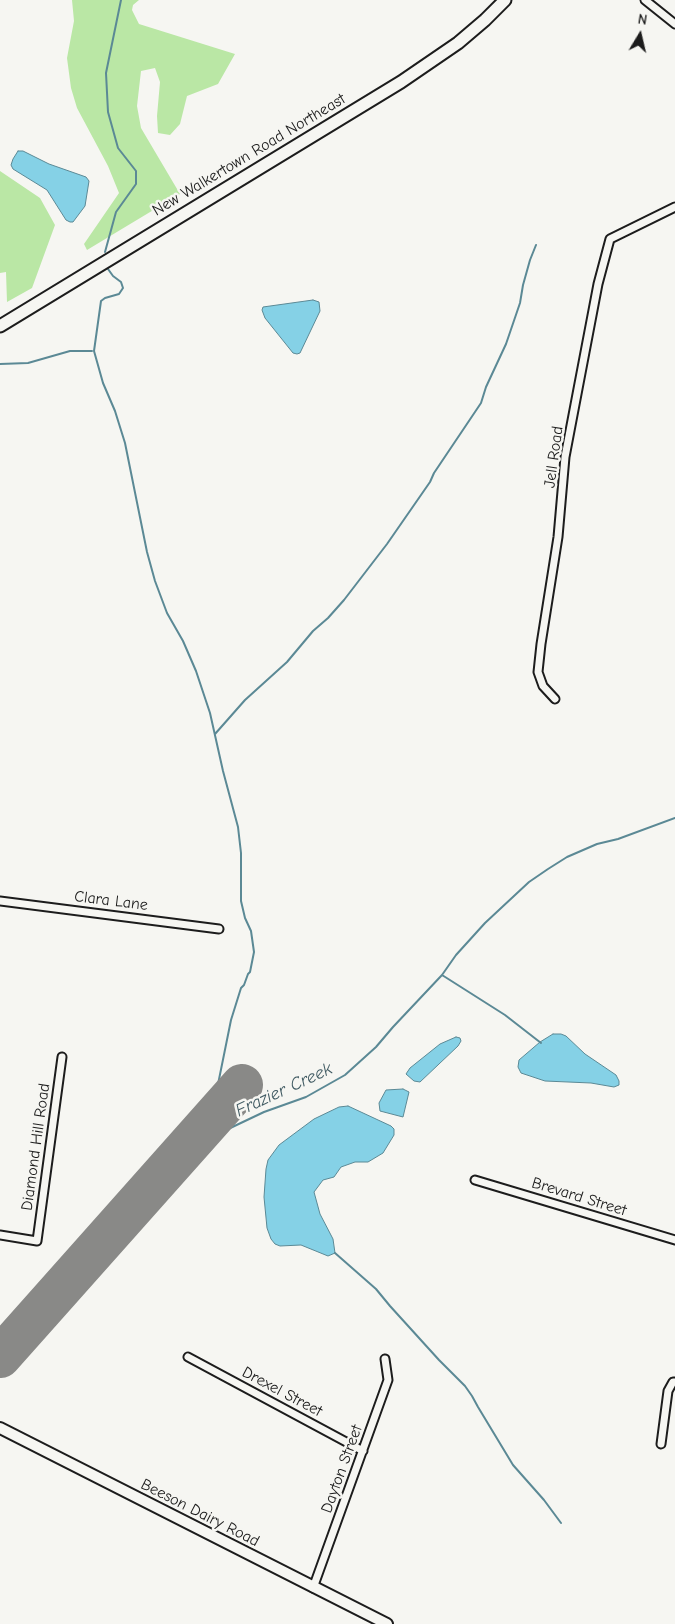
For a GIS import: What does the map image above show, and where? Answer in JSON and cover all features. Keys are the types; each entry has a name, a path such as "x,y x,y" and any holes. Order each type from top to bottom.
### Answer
{"main road":[{"name":"New Walkertown Road Northeast","path":"0,326 401,82 458,43 505,0"}],"street":[{"path":"645,0 675,24"},
{"name":"Jell Road","path":"556,699 543,686 538,672 558,537 565,457 598,284 610,239 675,207"},
{"name":"Clara Lane","path":"0,901 219,929"},
{"name":"Diamond Hill Road","path":"0,1235 37,1241 62,1057"},
{"name":"Brevard Street","path":"475,1180 675,1240"},
{"name":"Drexel Street","path":"188,1357 363,1451"},
{"name":"Dayton Street","path":"313,1588 388,1380 385,1358"},
{"path":"661,1444 668,1391 673,1382 675,1382"},
{"name":"Beeson Dairy Road","path":"0,1428 387,1624"}],"green space":[{"path":"72,0 139,0 133,5 132,10 139,24 235,54 218,84 187,96 180,124 170,135 158,133 157,116 160,82 155,68 141,71 137,106 141,128 180,194 87,250 84,244 119,193 108,166 77,108 71,88 67,58 74,21"},
{"path":"0,171 40,198 55,225 32,288 7,302 6,272 0,273"}],"water":[{"path":"18,151 23,151 49,164 86,177 89,181 85,206 73,222 66,220 47,190 13,169 11,165"},
{"path":"313,300 319,302 320,311 300,353 293,353 265,318 262,310 263,307"},
{"path":"553,1034 566,1036 585,1054 616,1075 619,1085 614,1087 591,1083 545,1081 521,1073 518,1067 519,1060 540,1042"},
{"path":"456,1037 460,1038 461,1041 458,1046 420,1082 414,1081 406,1074 410,1068 440,1044"},
{"path":"403,1089 409,1092 403,1117 380,1111 379,1103 386,1090"},
{"path":"348,1106 391,1126 394,1129 394,1135 383,1153 368,1162 355,1162 341,1167 334,1177 323,1180 314,1192 320,1214 333,1239 335,1253 328,1256 301,1245 280,1246 275,1244 267,1228 264,1197 268,1160 279,1145 314,1119 339,1107"}],"waterway":[{"path":"105,252 116,212 136,184 136,171 118,148 108,112 106,73 121,0"},
{"path":"215,734 245,700 287,662 313,631 344,600 387,544 430,482 434,473 481,403 486,387 506,344 520,303 523,285 536,245"},
{"path":"108,269 121,282 123,288 119,294 101,301 94,351 103,383 115,411 125,443 147,552 155,581 167,613 183,641 196,671 210,713 238,827 241,853 241,901 245,918 251,931 254,952 250,972 241,988 231,1020 205,1140"},
{"path":"0,364 28,363 70,351 92,351"},
{"name":"Frazier Creek","path":"0,1366 50,1300 75,1260 112,1219 144,1191 178,1157 205,1140 264,1112 306,1097 345,1075 376,1047 442,975 456,955 485,923 529,882 548,869 567,857 597,844 618,839 675,818"},
{"path":"442,975 505,1015 541,1043"},
{"path":"335,1253 376,1289 439,1360 465,1386 513,1465 544,1500 561,1523"}],"runway":[{"path":"0,1357 242,1085"}]}
